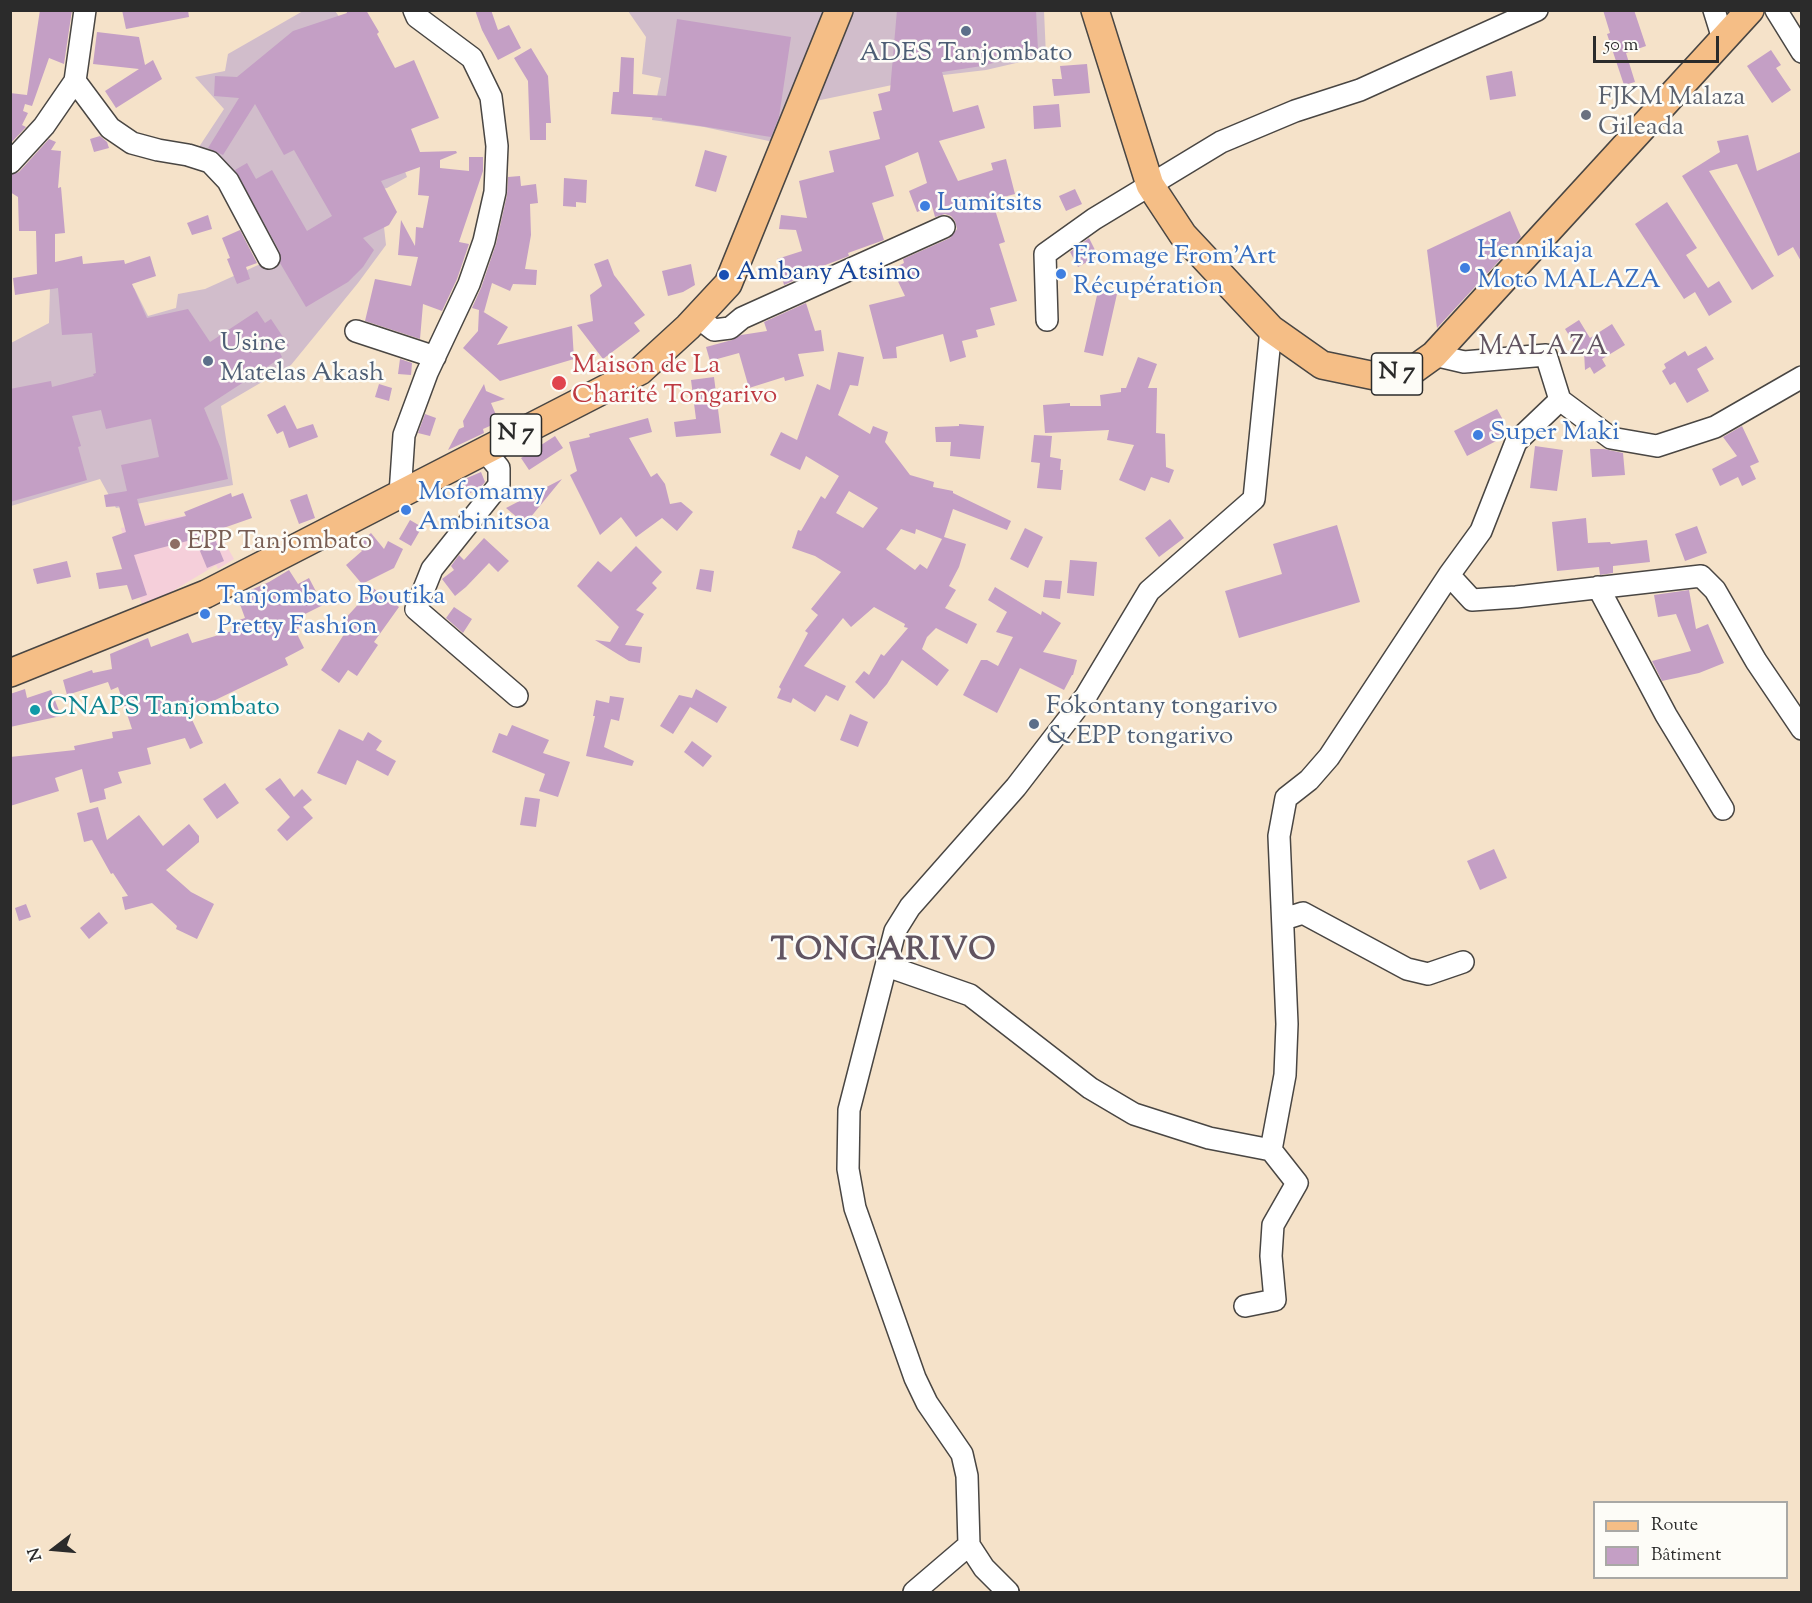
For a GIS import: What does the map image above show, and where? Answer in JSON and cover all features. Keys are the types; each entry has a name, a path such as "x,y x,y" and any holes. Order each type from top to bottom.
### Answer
{"main road":[{"name":"N 7","path":"10,673 206,594 640,371 728,284 839,10"},
{"name":"N 7","path":"1095,10 1150,185 1183,235 1271,329 1322,365 1375,376 1409,373 1434,355 1750,10"}],"street":[{"path":"10,163 44,126 75,81 84,10"},
{"path":"400,494 405,435 427,373 469,284 484,241 495,192 497,146 492,97 472,58 417,17 414,10"},
{"path":"1047,320 1045,254 1094,219 1221,142 1295,111 1360,90 1537,10"},
{"path":"1714,10 1724,39"},
{"path":"1776,10 1802,52"},
{"path":"75,81 110,128 132,143 210,162 228,181 269,258"},
{"path":"697,317 714,330 730,328 742,318 944,227"},
{"path":"1008,1593 984,1568 969,1545 967,1476 962,1454 927,1403 915,1378 855,1208 848,1169 849,1110 895,931 910,907 1016,788 1079,705 1149,591 1254,499 1271,329"},
{"path":"356,331 435,357"},
{"path":"1434,355 1464,362 1546,356 1560,400 1611,438 1657,446 1715,427 1802,377"},
{"path":"1271,1150 1286,1065 1284,920 1279,836 1286,798 1309,780 1329,757 1449,575 1481,531 1516,442 1560,400"},
{"path":"485,451 500,468 499,485 432,569 416,609 517,696"},
{"path":"1449,575 1472,600 1701,576 1714,590 1756,661 1802,729"},
{"path":"1598,587 1666,715 1723,809"},
{"path":"1284,920 1303,913 1407,969 1428,974 1463,962"},
{"path":"887,966 970,995 1090,1088 1134,1114 1209,1138 1271,1150 1297,1183 1273,1225 1271,1256 1275,1300 1245,1306"},
{"path":"915,1593 969,1545"}],"shaded area":[{"path":"303,11 335,11 388,83 382,108 407,177 387,188 372,192 384,227 386,245 291,365 221,406 233,485 116,508 100,479 11,506 11,343 49,323 50,287 84,280 89,293 134,288 148,316 176,308 178,294 205,289 267,261 197,150 224,109 195,77 225,71 228,54"},
{"path":"628,11 1044,11 1046,56 986,70 935,76 792,106 778,143 704,127 652,120 661,78 642,74 646,37"},
{"name":"EPP Tanjombato","path":"203,504 234,559 218,569 216,565 143,609 121,528 188,515"}],"building":[{"path":"40,10 72,10 64,64 49,58 32,106 25,104 23,111 28,113 22,125 26,127 10,144 10,93 27,95"},
{"path":"122,10 188,10 189,17 126,29"},
{"path":"346,10 366,10 395,68 414,60 439,118 411,129 420,152 456,151 457,153 440,160 440,168 469,171 469,157 483,157 483,171 459,242 469,244 457,279 442,311 423,304 420,339 365,321 375,279 411,286 418,257 398,255 401,220 415,246 416,227 423,228 429,196 418,195 420,167 381,181 397,212 389,225 363,238 374,250 363,267 348,282 306,307 280,263 280,252 235,170 247,163 256,179 272,170 307,231 332,216 294,150 284,155 255,104 223,155 208,148 239,98 214,96 215,76 237,77 293,31 347,13"},
{"path":"475,10 491,10 498,30 509,25 521,48 498,60 482,30"},
{"path":"897,10 1036,10 1038,51 982,66 942,72 953,112 978,105 985,128 939,141 958,181 993,170 991,163 1006,159 1015,194 992,200 1005,242 999,244 1017,301 990,308 995,325 976,330 978,337 962,341 966,357 950,362 943,334 896,347 897,358 883,359 869,305 905,296 892,269 904,263 903,259 950,238 957,229 951,216 945,214 935,217 932,206 917,212 909,191 927,183 918,152 885,166 894,196 872,203 884,240 848,253 849,256 807,272 807,275 784,285 777,259 802,251 796,230 779,229 781,215 807,218 799,181 834,172 829,151 880,139 873,112 882,110 878,94 890,91"},
{"path":"1603,10 1634,10 1646,46 1626,53 1635,82 1624,85 1607,34 1610,33"},
{"path":"677,19 791,37 779,117 771,137 662,120 662,118 611,114 613,92 619,92 621,57 634,58 633,94 666,96"},
{"path":"97,32 139,37 145,65 153,60 162,79 116,108 105,91 139,69 93,64"},
{"path":"531,48 548,76 551,123 546,123 546,140 530,140 528,81 514,58"},
{"path":"1771,50 1781,65 1776,68 1791,90 1772,103 1747,66"},
{"path":"1087,64 1090,93 1054,96 1052,79 1062,79 1060,66"},
{"path":"1512,71 1516,96 1490,100 1486,76"},
{"path":"1059,104 1061,127 1034,129 1033,106"},
{"path":"1748,135 1757,171 1802,151 1802,263 1793,247 1778,256 1737,164 1709,171 1774,276 1752,290 1682,176 1720,152 1717,141"},
{"path":"100,136 107,142 109,148 94,152 90,139"},
{"path":"49,139 56,142 51,150 61,151 58,188 61,187 65,233 55,234 55,262 82,256 83,264 124,260 125,264 150,256 156,276 132,284 147,318 188,309 210,342 257,311 265,323 271,319 289,346 280,353 282,357 204,408 221,449 228,479 137,499 145,526 186,516 184,512 231,493 232,497 243,493 252,518 212,532 224,561 207,568 195,539 134,555 147,595 132,600 127,585 99,589 96,573 122,569 112,537 126,532 119,506 106,507 104,495 127,491 121,465 159,457 151,419 106,429 101,410 72,416 81,446 78,447 87,480 10,502 10,389 51,381 52,387 94,376 93,374 96,373 92,333 62,335 58,288 15,295 13,278 37,274 36,231 19,231 18,197 10,192 10,175 19,172"},
{"path":"705,150 727,156 716,192 695,186"},
{"path":"520,176 521,186 536,184 538,203 530,204 531,235 525,269 537,270 536,285 513,284 510,291 492,283 484,312 482,311 508,327 497,345 572,326 574,359 500,381 463,348 478,331 479,310 472,308 496,244 507,195 508,177"},
{"path":"564,178 587,180 586,203 576,202 576,207 563,206"},
{"path":"1075,189 1082,204 1066,211 1059,196"},
{"path":"1667,202 1697,248 1686,255 1708,288 1719,281 1732,302 1709,316 1695,292 1684,299 1635,224"},
{"name":"Hennikaja Moto MALAZA","path":"1510,211 1521,237 1437,328 1427,250"},
{"path":"208,215 212,229 192,235 187,223"},
{"path":"240,230 257,263 246,267 250,279 237,284 222,238"},
{"path":"1089,238 1098,256 1078,267 1070,252"},
{"path":"608,259 614,275 645,315 634,323 640,331 603,359 577,325 593,321 590,295 602,286 594,264"},
{"path":"691,264 695,285 683,292 668,296 662,271"},
{"path":"1098,291 1117,294 1103,356 1084,352"},
{"path":"806,303 815,331 821,330 824,351 798,354 804,376 785,381 784,377 749,388 739,353 710,361 706,347 732,340 741,335 767,331 764,322"},
{"path":"1579,320 1590,338 1612,324 1625,345 1602,359 1606,366 1594,374 1590,367 1585,370 1584,351 1568,351 1576,346 1565,329"},
{"path":"1706,346 1714,359 1697,369 1709,391 1687,403 1675,382 1670,385 1662,371 1666,368 1664,364 1685,351 1688,356"},
{"path":"838,352 864,357 858,386 850,385 838,415 870,434 873,426 888,432 885,442 910,475 934,482 933,487 953,491 1011,521 1007,530 953,509 944,537 966,544 959,567 949,586 956,590 945,608 977,624 967,644 936,628 927,637 922,649 949,670 937,686 902,660 887,684 874,699 855,682 864,671 869,675 881,654 884,656 908,628 904,627 905,624 874,607 851,627 843,618 804,666 846,686 838,701 826,695 815,712 793,698 791,703 777,698 781,689 779,687 808,633 805,631 818,615 811,609 841,572 815,556 792,548 798,530 801,531 821,496 825,499 839,476 806,456 800,470 770,455 781,432 797,440 817,384 830,390","holes":["849,491 878,508 863,528 836,513","901,529 915,534 916,529 942,539 927,569 920,564 915,570 886,549"]},
{"path":"1138,357 1157,364 1148,388 1157,388 1156,433 1165,434 1166,467 1174,470 1169,483 1151,477 1145,491 1119,480 1134,445 1107,440 1109,430 1045,433 1043,405 1070,403 1070,406 1101,406 1100,395 1121,392 1121,388 1126,388"},
{"path":"400,359 412,363 411,375 398,374"},
{"path":"714,377 721,433 676,437 674,422 696,419 691,380"},
{"path":"379,384 392,388 389,401 375,397"},
{"path":"484,384 486,391 505,399 491,403 499,422 483,429 484,433 448,450 459,429 464,427 463,421"},
{"path":"285,405 297,429 313,424 318,437 289,448 283,431 277,434 267,415"},
{"path":"1497,409 1509,431 1504,437 1467,456 1454,431"},
{"path":"425,414 436,418 430,436 418,433"},
{"path":"648,418 652,432 629,438 651,477 657,473 665,484 670,504 681,502 693,512 677,531 662,518 636,537 621,517 600,535 570,475 577,471 569,442 590,437 589,434"},
{"path":"959,424 984,426 980,459 950,456 951,442 936,442 935,427 959,426"},
{"path":"1742,426 1759,462 1750,466 1756,479 1742,486 1738,477 1720,486 1712,469 1737,456 1723,437"},
{"path":"1034,435 1052,436 1050,457 1061,459 1060,470 1063,470 1061,490 1037,488 1040,463 1031,462"},
{"path":"555,436 563,448 529,470 521,458"},
{"path":"1535,446 1563,450 1557,491 1530,488"},
{"path":"1590,449 1623,453 1625,475 1592,477"},
{"path":"481,472 485,482 479,489 466,495 460,481"},
{"path":"562,479 525,524 506,508"},
{"path":"307,494 315,518 299,524 290,500"},
{"path":"1586,518 1588,543 1610,542 1611,544 1647,540 1650,562 1613,566 1613,573 1600,575 1599,567 1557,571 1552,522"},
{"path":"1170,519 1184,538 1159,557 1145,538"},
{"path":"410,520 422,527 411,546 399,539"},
{"path":"1337,525 1360,602 1239,638 1225,591 1282,574 1273,544"},
{"path":"1697,526 1707,553 1685,561 1675,534"},
{"path":"1025,528 1043,537 1028,568 1010,559"},
{"path":"371,533 384,549 388,541 403,549 394,568 362,584 346,565 362,551 357,545"},
{"path":"484,538 509,561 498,572 489,563 455,596 442,579 454,570 451,566 459,555 464,560"},
{"path":"636,546 662,572 652,583 657,588 636,610 644,614 625,645 642,647 640,663 629,661 595,640 610,642 619,627 577,586 598,561 611,572"},
{"path":"1070,560 1097,562 1094,596 1067,593"},
{"path":"67,561 71,577 37,584 33,569"},
{"path":"700,569 714,571 711,592 696,589"},
{"path":"289,570 298,584 309,578 323,605 299,617 303,627 295,630 304,648 285,658 288,665 207,704 187,709 203,743 190,749 185,738 147,748 151,764 118,772 122,783 104,789 106,799 90,803 82,769 55,778 59,791 10,806 10,757 75,750 74,746 113,738 112,732 132,729 118,687 111,690 108,682 67,695 63,680 92,670 93,673 112,669 110,654 148,638 151,647 188,633 192,643 232,631 230,623 245,618 237,596"},
{"path":"1045,580 1062,581 1060,599 1043,597"},
{"path":"995,587 1041,615 1042,611 1061,623 1043,652 1077,660 1073,675 1064,690 1020,668 997,713 963,695 981,660 987,660 998,666 1013,637 996,632 1007,612 988,600"},
{"path":"373,588 399,607 374,642 378,645 357,676 348,670 339,683 321,670 352,622 334,631"},
{"path":"1689,590 1696,629 1708,624 1724,663 1699,673 1662,681 1652,661 1691,651 1676,614 1658,617 1654,595"},
{"path":"454,607 472,619 463,633 446,618"},
{"name":"CNAPS Tanjombato","path":"25,689 27,698 51,690 61,716 10,727 10,694"},
{"path":"696,689 727,707 717,723 690,707 673,734 660,726 679,695 692,698"},
{"path":"610,696 624,698 619,721 611,719 604,747 634,761 632,766 586,756 595,716 593,716 596,700 609,703"},
{"path":"850,714 868,722 858,747 840,740"},
{"path":"512,725 549,740 543,753 570,762 558,797 539,791 545,774 492,752 499,733 507,736"},
{"path":"339,729 363,741 368,732 382,741 376,750 396,761 388,776 357,760 346,785 317,773"},
{"path":"692,741 712,756 703,767 684,752"},
{"path":"280,778 294,797 302,789 312,800 303,807 313,818 287,841 277,830 290,817 265,789"},
{"path":"225,783 239,803 217,819 203,799"},
{"path":"525,797 540,799 536,827 520,825"},
{"path":"98,807 107,840 139,815 163,846 189,824 199,836 199,842 166,870 191,892 214,904 197,939 176,929 177,926 152,903 125,910 122,897 128,896 113,873 111,874 92,840 84,842 77,813"},
{"path":"1494,849 1507,878 1480,890 1467,861"},
{"path":"26,904 31,917 19,921 15,908"},
{"path":"99,912 108,923 89,939 80,928"}],"place":[{"name":"ADES Tanjombato","path":"966,31"},
{"name":"FJKM Malaza Gileada","path":"1586,115"},
{"name":"Lumitsits","path":"925,206"},
{"name":"Hennikaja Moto MALAZA","path":"1465,268"},
{"name":"Fromage From'Art Récupération","path":"1061,274"},
{"name":"Ambany Atsimo","path":"724,275"},
{"name":"Usine Matelas Akash","path":"208,361"},
{"name":"Maison de La Charité Tongarivo","path":"559,383"},
{"name":"Super Maki","path":"1478,435"},
{"name":"Mofomamy Ambinitsoa","path":"406,510"},
{"name":"EPP Tanjombato","path":"175,544"},
{"name":"Tanjombato Boutika Pretty Fashion","path":"205,614"},
{"name":"CNAPS Tanjombato","path":"35,710"},
{"name":"Fokontany tongarivo & EPP tongarivo","path":"1034,724"}],"district":[{"name":"MALAZA","path":"1544,349"},
{"name":"TONGARIVO","path":"884,954"}]}
